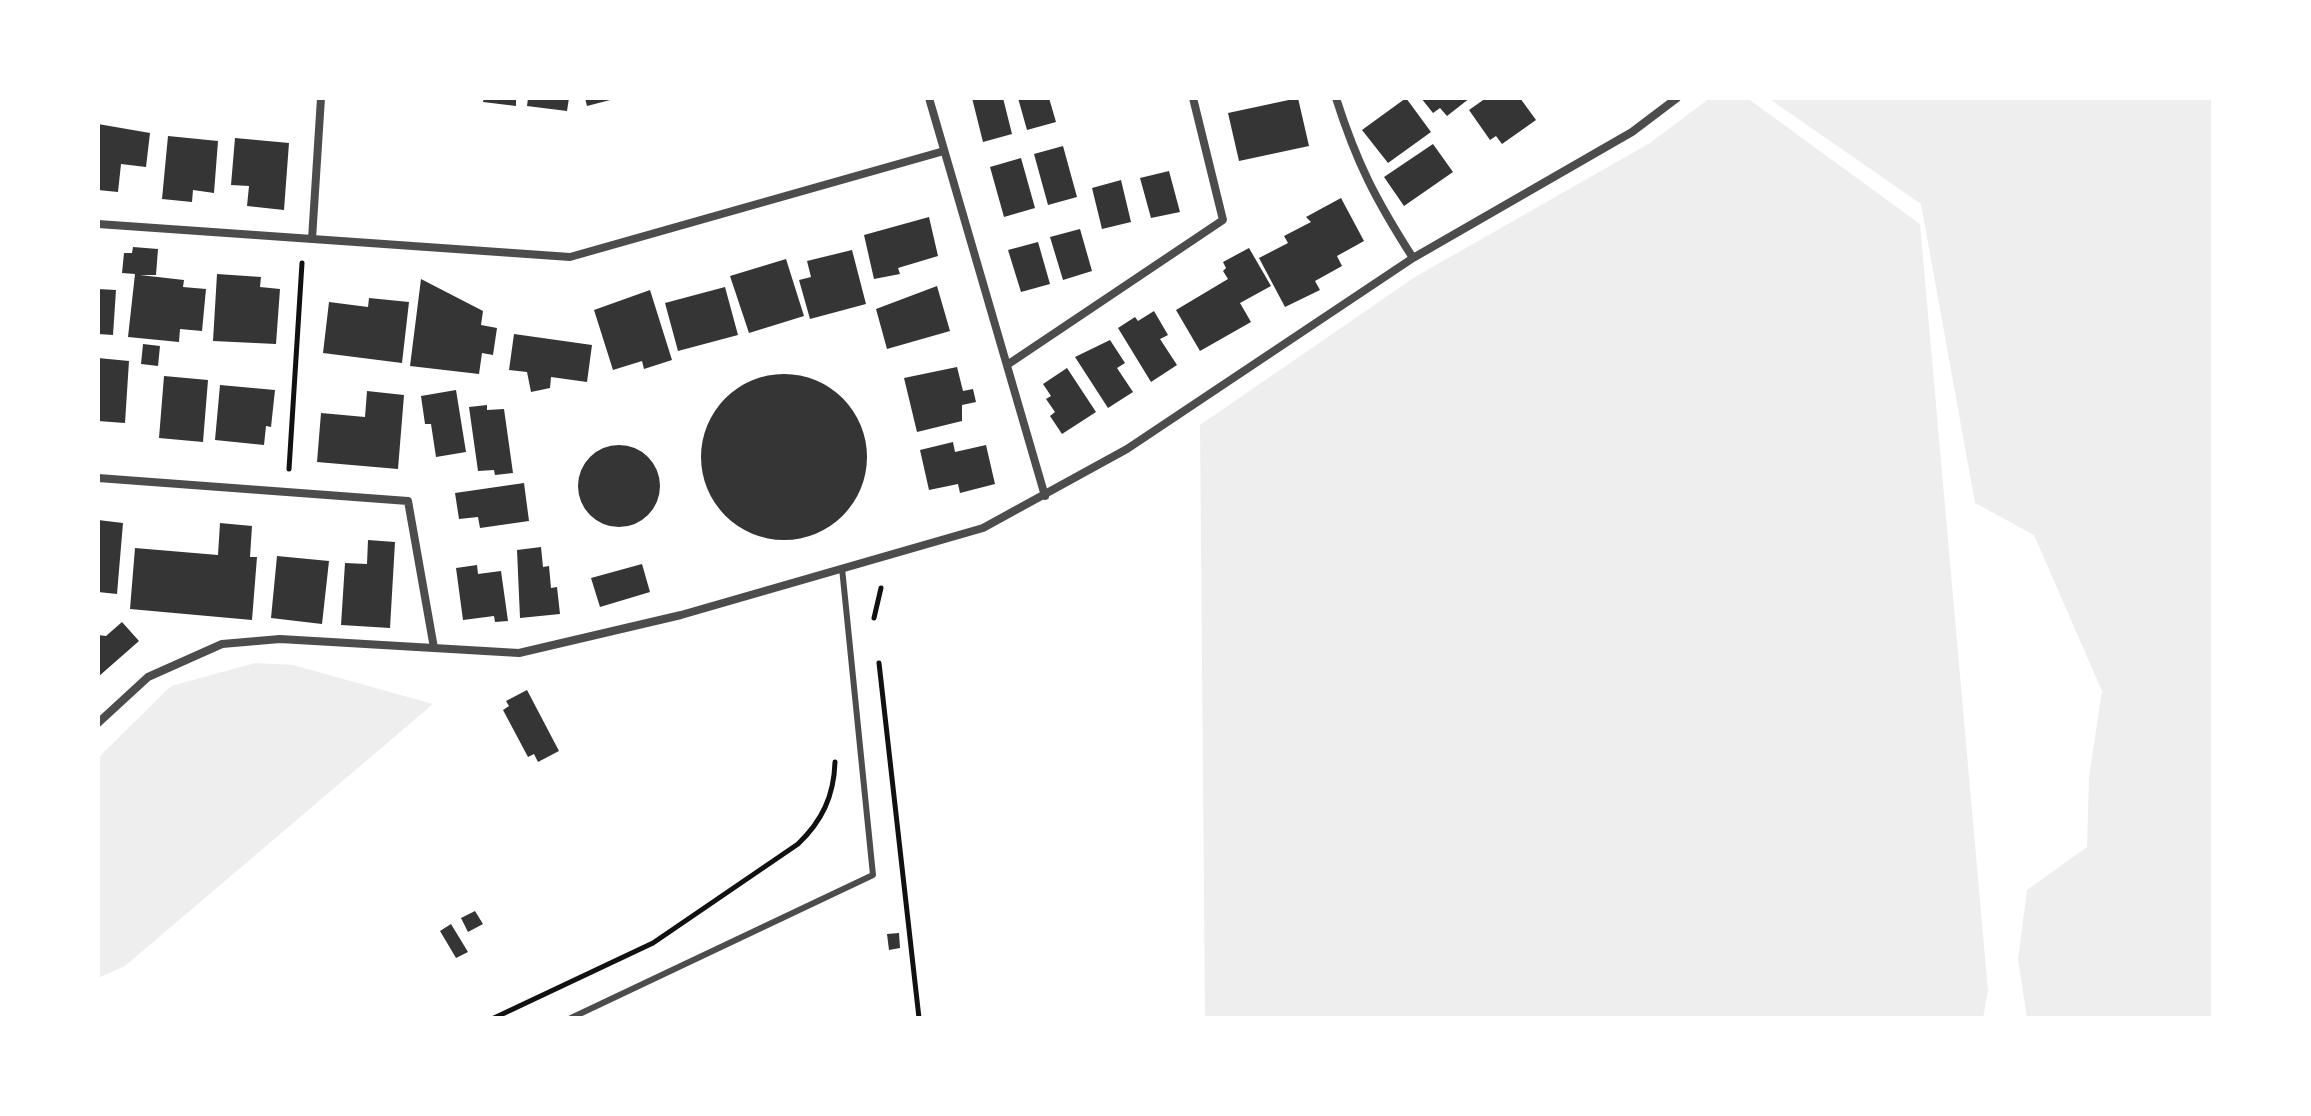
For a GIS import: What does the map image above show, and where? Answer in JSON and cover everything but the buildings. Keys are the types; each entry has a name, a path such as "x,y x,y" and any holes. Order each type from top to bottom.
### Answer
{"street":[{"path":"308,239 321,98"},
{"path":"929,98 1045,496"},
{"path":"1007,365 1223,220 1193,98"},
{"path":"1336,98 1356,161 1386,219 1413,258"},
{"path":"98,723 148,677 222,644 280,639 519,653 681,615 983,528 1127,449 1413,258 1632,132 1677,98"},
{"path":"98,224 570,257 944,151"},
{"path":"98,478 408,501 434,648"}],"lane":[{"path":"571,1018 873,875 842,568"}],"path":[{"path":"287,493 308,239"},
{"path":"875,629 873,614 881,588"},
{"path":"879,660 919,1018"},
{"path":"494,1018 653,943 798,844 818,825 828,803 835,757"}],"shaded area":[{"path":"1710,98 1747,98 1920,224 1988,991 1983,1018 1205,1018 1200,425 1415,277 1650,143"},
{"path":"1768,98 2213,98 2213,1018 2027,1018 2018,959 2027,890 2087,847 2089,777 2102,691 2034,535 1975,503 1921,204"},
{"path":"255,663 293,665 433,704 125,966 98,978 98,758 171,686"}]}
